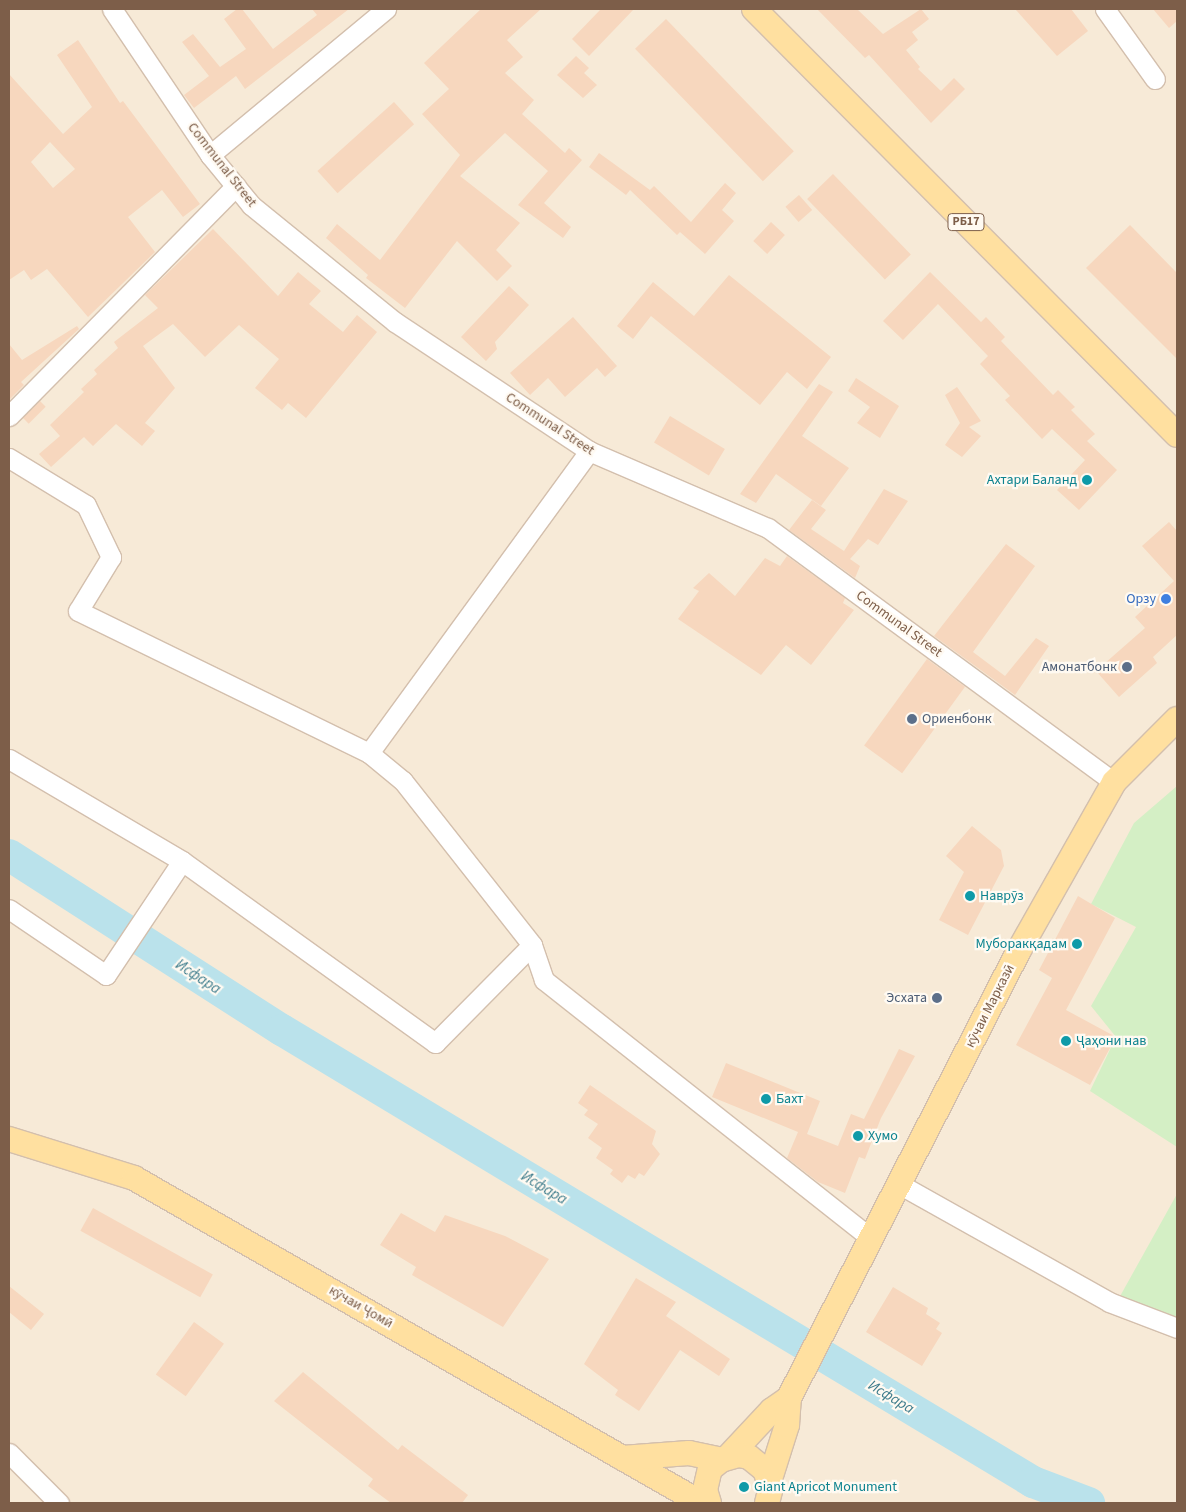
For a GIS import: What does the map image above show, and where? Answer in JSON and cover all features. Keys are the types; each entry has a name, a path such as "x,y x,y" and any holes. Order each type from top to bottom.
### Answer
{"main road":[{"name":"РБ17","path":"754,9 1177,435"},
{"name":"кӯчаи Марказӣ","path":"793,1391 1018,952 1114,782 1177,719"},
{"name":"кӯчаи Ҷомӣ","path":"9,1139 134,1178 701,1503"},
{"path":"709,1503 706,1479 772,1410 793,1391"},
{"path":"773,1495 793,1391"},
{"path":"622,1458 689,1454 724,1459 754,1460 773,1495"}],"street":[{"name":"Communal Street","path":"112,9 210,155 251,205 395,322 589,451 768,528 1114,782"},
{"path":"210,155 386,9"},
{"path":"1105,9 1155,79"},
{"path":"9,416 236,186"},
{"path":"370,753 589,451"},
{"path":"9,458 86,505 112,557 78,611 370,753 403,781 532,945 544,980 871,1238"},
{"path":"9,759 182,861 435,1042 532,945"},
{"path":"9,909 106,975 182,861"},
{"path":"898,1184 1109,1302 1177,1328"},
{"path":"9,1453 60,1503"}],"shaded area":[{"name":"Исфара","path":"9,9 1177,9 1177,1503 9,1503"}],"green space":[{"path":"1177,786 1177,1147 1090,1091 1116,1037 1091,1006 1136,927 1091,904 1134,823"},
{"path":"1177,1194 1177,1327 1114,1307"}],"building":[{"path":"237,9 242,9 273,49 317,15 312,9 349,9 245,89 236,76 194,108 184,95 209,76 182,42 193,34 220,67 246,49 224,19"},
{"path":"481,9 541,9 507,40 523,57 505,73 534,100 522,114 565,153 569,148 582,160 544,203 571,227 563,238 518,205 548,171 505,133 460,176 520,223 496,250 512,266 497,281 457,241 405,308 366,278 368,275 326,238 337,224 380,260 460,155 422,114 449,89 424,63"},
{"path":"601,9 634,9 589,56 572,39"},
{"path":"817,9 857,9 883,34 921,9 929,19 912,32 918,40 906,50 920,67 918,69 941,91 954,78 965,89 931,123 869,55 865,58"},
{"path":"1015,9 1071,9 1088,31 1057,56"},
{"path":"1153,9 1177,9 1177,21 1169,28"},
{"path":"666,19 794,151 763,181 635,49"},
{"path":"78,40 120,103 123,101 200,204 183,217 162,190 128,217 155,252 88,317 47,269 31,280 24,270 9,280 9,74 63,134 92,107 57,55","holes":["50,142 75,169 53,188 31,162"]},
{"path":"576,56 589,68 584,73 597,85 583,98 557,75"},
{"path":"394,102 414,124 338,193 317,171"},
{"path":"599,153 650,190 654,186 691,222 725,183 736,193 722,210 734,221 705,254 680,232 677,235 630,190 626,195 589,167"},
{"path":"833,174 911,255 885,280 807,199"},
{"path":"799,195 812,210 799,222 785,207"},
{"path":"771,222 785,235 767,254 753,241"},
{"path":"1130,225 1177,273 1177,359 1086,268"},
{"path":"213,229 278,296 298,272 321,291 309,304 343,332 357,315 377,332 306,418 288,403 282,410 255,388 279,359 239,325 205,357 173,324 143,346 175,388 145,423 155,431 142,446 116,424 93,446 84,437 51,467 39,454 60,436 50,425 84,392 81,389 97,374 94,370 118,348 114,342 158,308 145,295"},
{"path":"930,272 981,322 986,317 1005,337 1001,341 1053,395 1058,390 1075,407 1071,410 1095,434 1087,441 1117,470 1079,510 1057,490 1085,460 1052,429 1042,439 1005,400 1010,396 980,364 988,356 938,304 903,340 883,321"},
{"path":"729,275 831,357 807,389 787,372 760,405 651,316 633,339 617,326 653,282 694,316"},
{"path":"509,286 529,305 495,342 497,349 486,361 461,337"},
{"path":"573,317 617,366 605,377 597,368 565,397 548,378 530,395 510,373"},
{"path":"77,326 79,329 21,382 24,385 9,400 9,344 22,360"},
{"path":"856,378 899,406 880,438 857,423 870,407 848,391"},
{"path":"819,384 833,392 802,436 849,468 821,506 776,474 756,503 740,494"},
{"path":"957,387 981,421 969,427 981,436 962,457 945,445 960,423 945,395"},
{"path":"40,401 46,407 29,424 23,418"},
{"path":"670,416 725,449 709,476 654,443"},
{"path":"884,489 908,501 878,545 868,539 850,559 860,566 855,578 789,530 812,500 826,510 811,529 844,551"},
{"path":"1169,522 1177,531 1177,635 1153,657 1157,663 1119,697 1096,671 1145,628 1135,617 1174,581 1142,546"},
{"path":"1006,544 1035,566 973,652 1005,676 1036,638 1049,646 1015,695 934,636"},
{"path":"787,556 845,598 843,603 854,610 811,665 786,645 761,675 678,619 699,591 693,588 709,573 735,596 765,558 780,566"},
{"name":"Ориенбонк","path":"927,659 965,687 902,773 864,746"},
{"name":"Наврӯз","path":"972,826 1001,850 1004,866 968,935 939,920 964,872 946,856"},
{"path":"1078,896 1115,918 1066,1010 1116,1037 1090,1085 1016,1045 1052,978 1039,970"},
{"path":"899,1049 915,1056 881,1118 865,1159 859,1157 845,1193 818,1182 787,1158 798,1132 712,1097 726,1063 820,1101 807,1134 838,1146 851,1114 864,1119"},
{"path":"590,1085 656,1131 652,1144 660,1154 644,1176 639,1173 635,1179 628,1175 622,1183 610,1174 613,1170 596,1158 602,1148 588,1138 598,1124 584,1115 588,1110 578,1103"},
{"path":"93,1208 213,1274 200,1297 80,1231"},
{"path":"401,1213 435,1232 445,1215 505,1236 549,1259 503,1327 412,1275 416,1267 380,1245"},
{"path":"636,1278 676,1302 666,1316 730,1359 719,1376 680,1350 639,1411 615,1395 618,1390 584,1364"},
{"path":"9,1286 44,1314 31,1330 9,1312"},
{"path":"893,1287 928,1308 926,1314 940,1323 936,1329 942,1333 922,1366 866,1332"},
{"path":"194,1322 224,1344 186,1396 156,1375"},
{"path":"303,1372 398,1450 402,1445 468,1495 462,1503 391,1503 368,1486 373,1479 274,1401"}],"waterway":[{"name":"Исфара","path":"9,855 282,1030 1033,1482 1089,1503"}],"place":[{"name":"Ахтари Баланд","path":"1087,480"},
{"name":"Орзу","path":"1166,599"},
{"name":"Амонатбонк","path":"1127,667"},
{"name":"Ориенбонк","path":"912,719"},
{"name":"Наврӯз","path":"970,896"},
{"name":"Муборакқадам","path":"1077,944"},
{"name":"Эсхата","path":"937,998"},
{"name":"Ҷаҳони нав","path":"1066,1041"},
{"name":"Бахт","path":"766,1099"},
{"name":"Хумо","path":"858,1136"},
{"name":"Giant Apricot Monument","path":"744,1487"}]}
